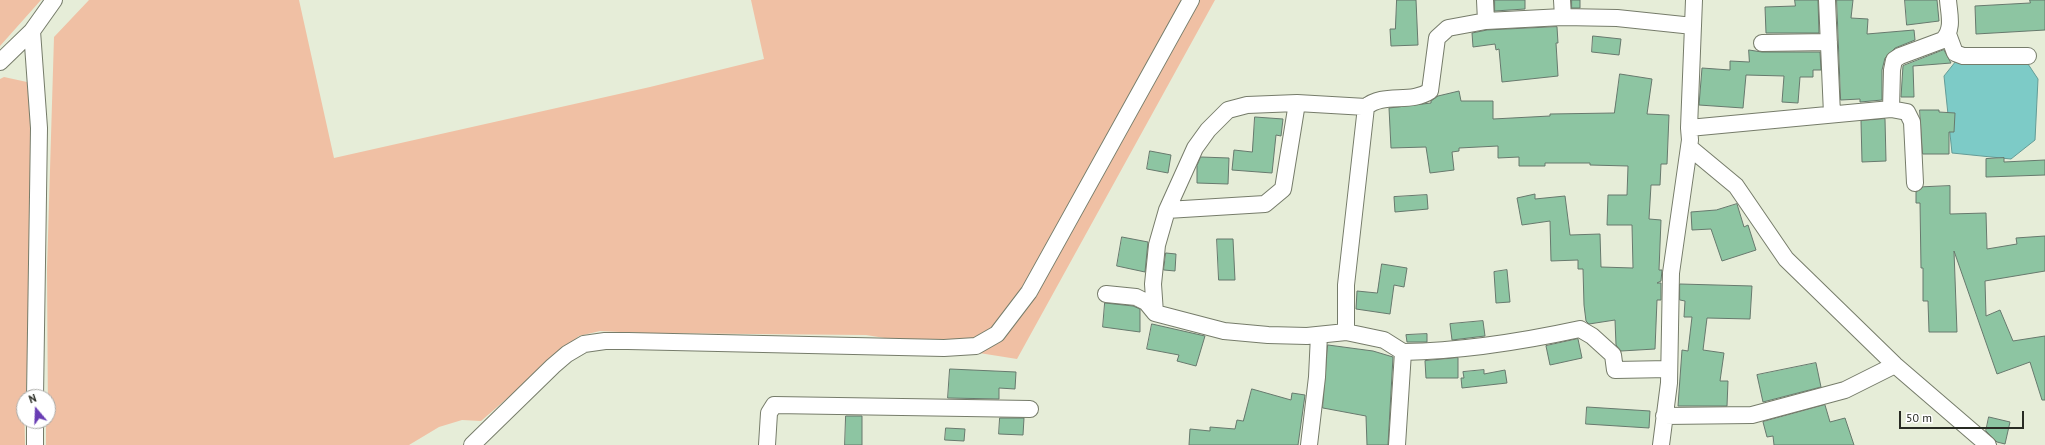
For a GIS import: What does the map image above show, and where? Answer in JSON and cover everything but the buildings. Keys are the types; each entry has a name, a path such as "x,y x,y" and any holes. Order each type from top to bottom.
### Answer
{"street":[{"path":"0,62 32,31 54,0"},
{"path":"472,445 553,366 584,344 605,341 628,341 944,348 976,346 997,334 1029,292 1191,0"},
{"path":"1485,0 1486,21"},
{"path":"1562,0 1563,17"},
{"path":"1661,445 1669,369 1671,272 1689,147 1694,0"},
{"path":"1827,0 1832,114"},
{"path":"1891,109 1892,70 1894,60 1900,56 1943,40 1948,34 1950,24 1948,0"},
{"path":"1346,332 1346,285 1366,107 1373,101 1422,96 1430,91 1437,38 1448,28 1486,21 1563,17 1618,18 1693,26"},
{"path":"32,31 39,128 36,389"},
{"path":"1948,34 1955,53 1963,56 2028,56"},
{"path":"1762,43 1829,42"},
{"path":"1155,313 1153,284 1158,245 1167,210 1195,148 1208,130 1228,110 1247,105 1297,103 1366,107"},
{"path":"1167,210 1265,204 1275,196 1283,189 1297,103"},
{"path":"1689,128 1891,109 1907,112 1912,122 1915,183"},
{"path":"1689,147 1736,186 1786,259 1895,365 1988,445"},
{"path":"1106,294 1136,297 1146,302 1155,313 1224,331 1268,335 1319,336 1346,332 1384,340 1403,352 1447,351 1485,347 1580,329 1592,336 1613,355 1615,370 1669,369"},
{"path":"1309,445 1317,377 1319,336"},
{"path":"1397,445 1403,352"},
{"path":"1664,416 1752,414 1845,390 1895,365"},
{"path":"767,445 769,413 774,405 1030,409"},
{"path":"35,429 35,445"}],"shaded area":[{"path":"0,0 41,0 0,46"},
{"path":"89,0 299,0 334,158 650,87 764,59 751,0 1215,0 1017,359 866,335 641,333 600,331 579,336 481,421 462,420 439,427 409,445 46,445 46,429 56,429 56,389 48,389 47,269 54,37"},
{"path":"4,77 27,82 32,101 33,178 26,389 16,389 16,429 25,429 25,445 0,445 0,79"}],"water":[{"path":"2024,58 2038,79 2035,140 2011,159 1952,153 1944,76 1956,61"}]}
